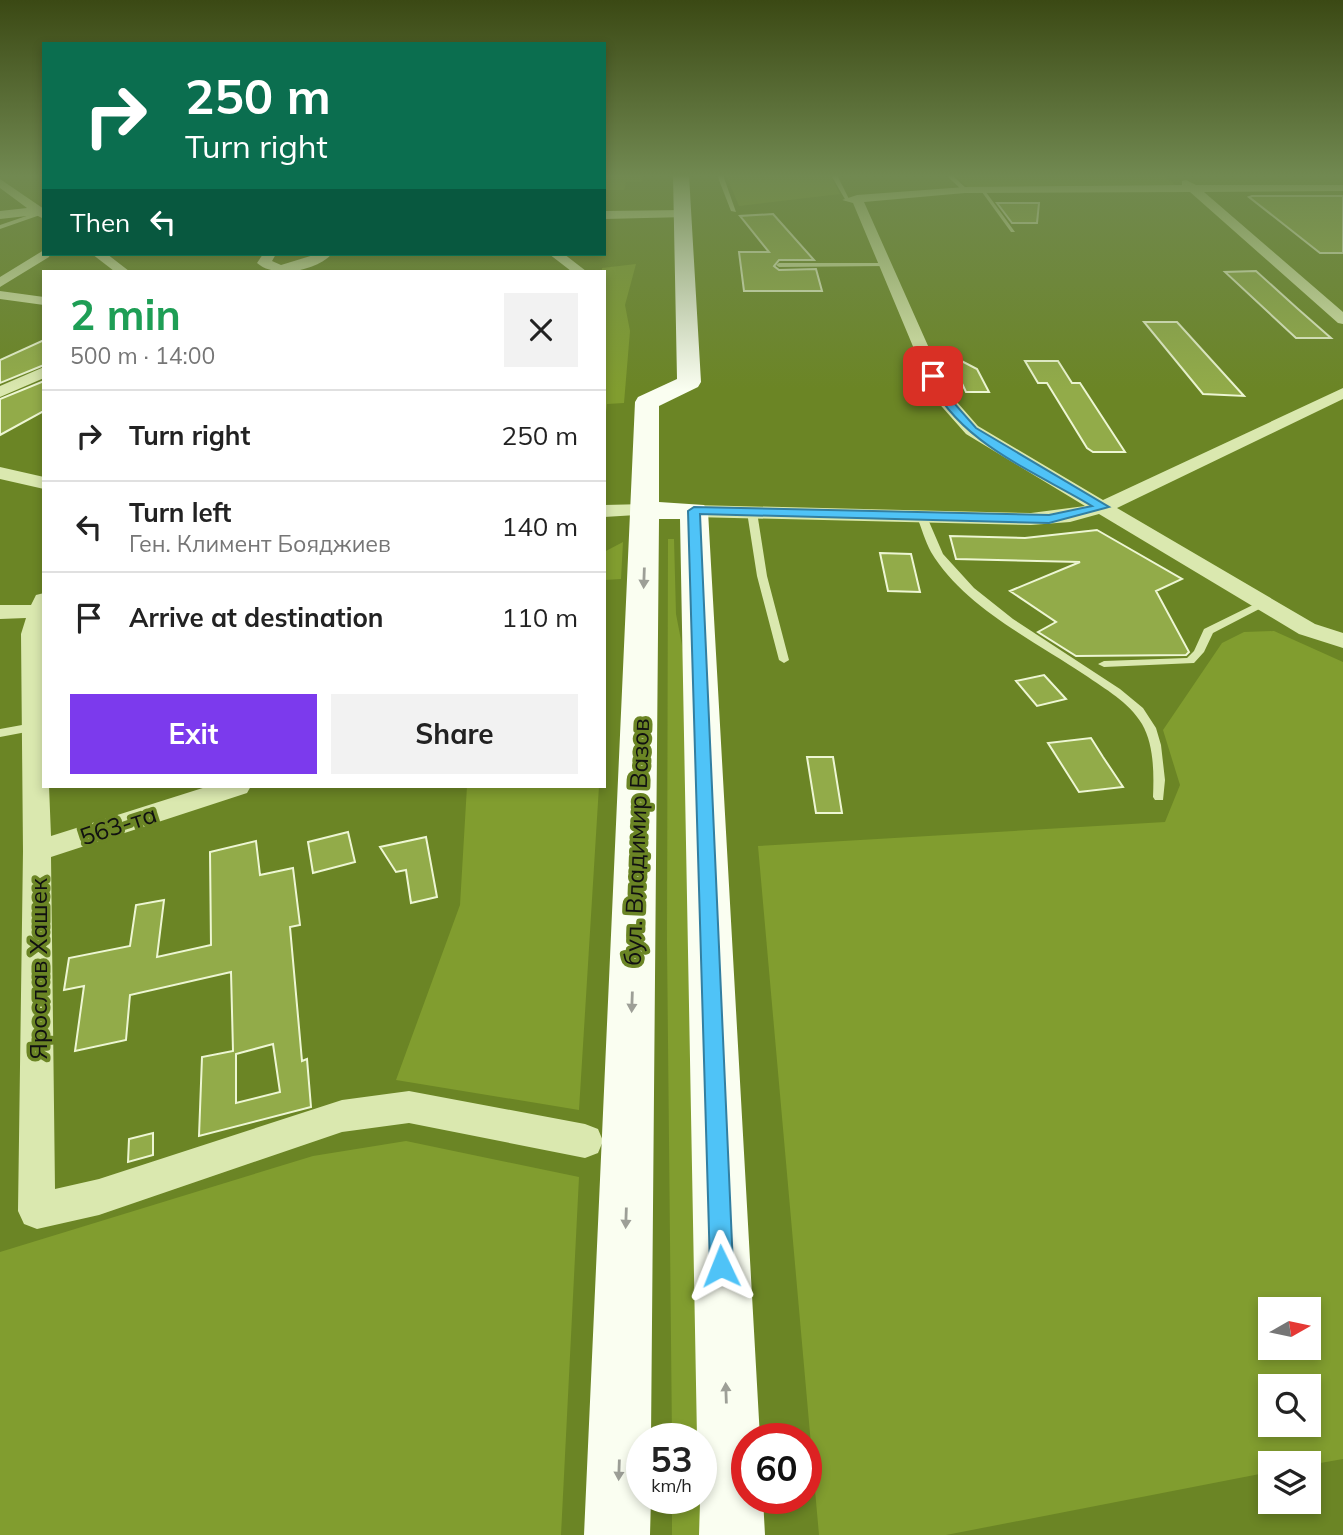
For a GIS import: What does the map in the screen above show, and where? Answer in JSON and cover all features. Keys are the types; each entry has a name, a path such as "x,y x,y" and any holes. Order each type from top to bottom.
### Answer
{"main road":[{"name":"бул. Владимир Вазов","path":"617,1535 647,402 689,382 684,247"},
{"path":"646,510 694,511 732,1535"}],"street":[{"path":"876,247 941,395 972,430 1307,629 1343,642"},
{"path":"1259,247 1343,320"},
{"path":"0,283 42,255"},
{"path":"102,256 121,270"},
{"path":"269,256 264,263 276,270"},
{"path":"282,270 322,256"},
{"path":"559,256 578,270"},
{"path":"0,295 42,300"},
{"path":"0,392 42,373"},
{"path":"694,511 1049,519 1103,507 1343,393"},
{"path":"0,472 42,482"},
{"path":"606,511 646,510"},
{"path":"0,612 40,619"},
{"name":"Ярослав Хашек","path":"40,619 33,727 37,851 37,1211 99,1197 342,1116 409,1107 586,1141"},
{"name":"563-та","path":"37,851 232,788"}],"lane":[{"path":"779,265 885,265"},
{"path":"752,512 762,576 784,660"},
{"path":"922,517 938,555 960,581 990,608 1063,654 1136,708 1149,726 1155,744 1160,778 1159,797"},
{"path":"1104,664 1190,661 1199,652 1208,631 1263,603"},
{"path":"0,733 33,727"}],"green space":[{"path":"636,264 625,305 630,331 624,403 607,404 606,412 606,270 602,268"},
{"path":"668,539 674,539 676,614 685,661 703,1423 672,1423 667,943"},
{"path":"623,542 621,579 606,580 606,551"},
{"path":"1274,631 1343,662 1343,1459 1321,1463 1321,1451 1258,1451 1258,1474 946,1535 819,1535 817,1514 822,1514 822,1423 809,1423 758,846 1165,822 1180,785 1163,730 1222,643 1244,632"},
{"path":"467,788 599,788 579,1110 396,1080 460,905"},
{"path":"406,1141 579,1177 561,1535 0,1535 0,1252 313,1156"},
{"path":"672,1514 705,1514 706,1535 672,1535"}],"building":[{"path":"765,247 802,247 814,260 779,260 774,266 779,270 816,269 822,291 744,291 739,252 769,252"},
{"path":"1312,247 1343,247 1343,253 1320,253"},
{"path":"1256,271 1331,338 1296,338 1225,272"},
{"path":"1144,322 1177,322 1244,396 1203,394"},
{"path":"42,341 42,366 0,383 0,360"},
{"path":"948,354 977,369 989,392 966,392"},
{"path":"1025,361 1058,361 1072,383 1080,383 1125,452 1093,452 1087,448 1047,383 1038,383"},
{"path":"42,382 42,412 0,435 0,399"},
{"path":"1097,530 1182,579 1156,591 1189,652 1186,655 1076,656 1038,632 1056,622 1010,591 1080,562 956,559 950,536 1025,538"},
{"path":"880,553 911,554 920,592 888,591"},
{"path":"1044,675 1066,699 1037,706 1016,681"},
{"path":"1091,738 1123,787 1079,792 1048,743"},
{"path":"807,757 833,757 842,813 816,813"},
{"path":"348,832 355,862 313,873 308,842"},
{"path":"426,837 437,897 411,903 406,870 396,872 380,847"},
{"path":"256,841 260,875 293,868 300,925 290,927 302,1061 307,1059 311,1107 199,1136 202,1057 233,1051 231,972 130,995 126,1040 75,1051 84,986 64,990 69,958 130,946 136,905 164,900 157,957 211,945 210,852","holes":["273,1044 280,1092 236,1103 236,1054"]},
{"path":"153,1133 153,1155 128,1162 129,1139"}],"route":[{"path":"721,1266 694,511 1049,519 1103,507 972,430 941,395 933,376"}]}
